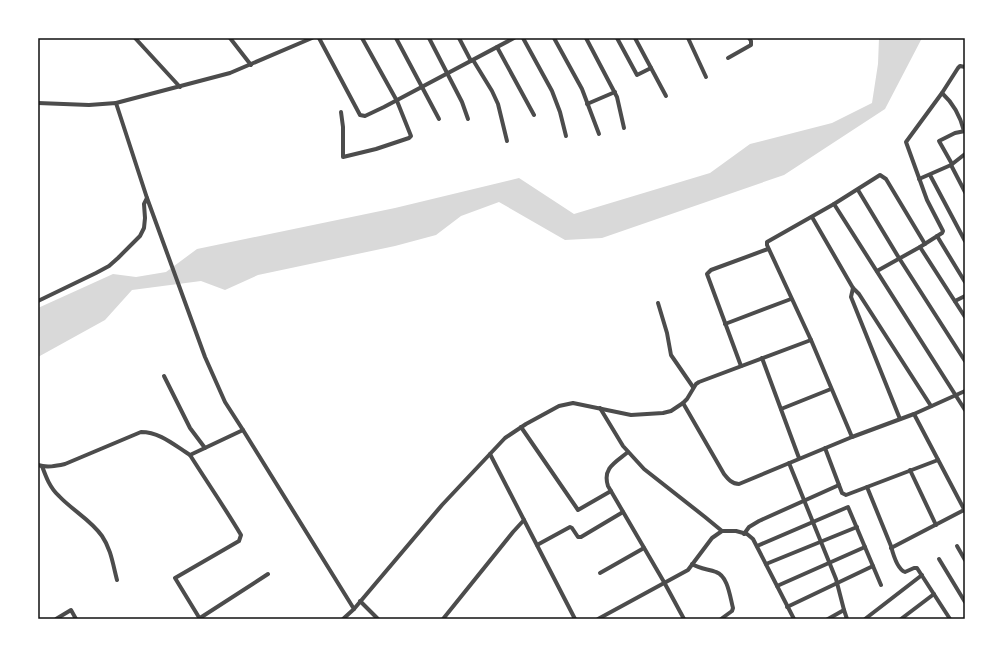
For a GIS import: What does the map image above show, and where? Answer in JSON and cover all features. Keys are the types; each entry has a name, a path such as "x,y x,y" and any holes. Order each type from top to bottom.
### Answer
{"street":[{"path":"135,38 180,87"},
{"path":"230,38 251,65"},
{"path":"38,102 89,105 116,103 230,73 312,38"},
{"path":"320,38 360,115 365,116 423,87 514,38"},
{"path":"341,112 343,127 342,156 344,157 376,149 411,136 397,100 362,38"},
{"path":"396,38 439,119"},
{"path":"429,38 462,102 468,119"},
{"path":"459,38 492,91 498,104 507,141"},
{"path":"523,38 554,97 566,136"},
{"path":"554,38 582,89 599,134"},
{"path":"586,38 615,92 624,128"},
{"path":"617,38 635,74 638,75 651,68"},
{"path":"636,38 666,96"},
{"path":"688,38 706,77"},
{"path":"728,58 751,45 752,42 749,38"},
{"path":"497,47 534,115"},
{"path":"877,271 925,244 943,231 927,200 906,142 942,93 958,68 960,66 965,67"},
{"path":"587,104 615,92"},
{"path":"942,93 952,103 958,113 964,131 955,133 939,142 965,192"},
{"path":"116,103 147,198 205,357 225,402 354,609"},
{"path":"919,179 951,165 965,154"},
{"path":"852,437 811,340 767,245 770,240 858,190 877,176 882,175 886,179 925,244"},
{"path":"930,175 963,233 965,241"},
{"path":"858,190 899,258 965,361"},
{"path":"38,301 96,273 118,258 140,236 142,232 145,218 144,204 147,198"},
{"path":"834,204 965,410"},
{"path":"812,217 852,288 859,294 931,406"},
{"path":"937,236 965,282"},
{"path":"920,247 965,317"},
{"path":"741,366 707,274 711,270 768,249"},
{"path":"852,288 851,297 900,419"},
{"path":"955,301 965,296"},
{"path":"725,324 791,299"},
{"path":"658,303 667,333 671,355 693,387"},
{"path":"343,619 354,609 442,505 505,438 521,427 554,408 568,403 581,403 631,415 654,414 671,411 687,399 693,387 699,382 811,340"},
{"path":"762,358 799,458"},
{"path":"164,376 190,428 205,448"},
{"path":"780,409 831,389"},
{"path":"683,403 724,474 732,482 739,484 799,458 914,414 965,391"},
{"path":"600,408 628,452 644,469 722,532"},
{"path":"891,548 965,510 914,414"},
{"path":"521,427 576,509 579,510 611,491"},
{"path":"190,455 243,430"},
{"path":"40,465 54,466 65,464 141,432 159,435 190,455 241,535 239,541 175,578 200,619 268,574"},
{"path":"825,448 842,493 846,495 938,460"},
{"path":"628,452 608,470 606,479 611,491 684,619"},
{"path":"490,454 575,619"},
{"path":"789,463 837,583 847,619"},
{"path":"40,465 51,486 58,495 96,528 102,536 110,549 117,580"},
{"path":"910,470 936,525"},
{"path":"744,534 749,527 759,521 839,485"},
{"path":"866,487 893,555 903,572 916,567 950,619"},
{"path":"757,546 847,507 849,508 881,585"},
{"path":"537,546 570,527 578,537 581,537 623,512"},
{"path":"443,619 524,520"},
{"path":"766,564 857,527"},
{"path":"598,619 688,570 712,538 722,532 736,531 753,539 794,619"},
{"path":"957,546 965,560"},
{"path":"777,586 865,547"},
{"path":"600,573 644,548"},
{"path":"939,559 965,602"},
{"path":"692,564 699,568 717,572 724,578 733,610 721,619"},
{"path":"787,607 873,566"},
{"path":"865,619 922,575"},
{"path":"901,619 934,594"},
{"path":"360,601 378,619"},
{"path":"56,619 71,610 76,619"},
{"path":"828,619 844,610"}],"shaded area":[{"path":"879,38 922,38 885,109 784,175 602,238 565,240 499,202 461,216 436,235 395,246 258,275 225,290 201,281 132,290 105,320 38,357 38,308 113,274 136,277 166,272 197,249 395,208 519,178 574,214 710,173 750,144 832,123 872,103 878,64"}]}
